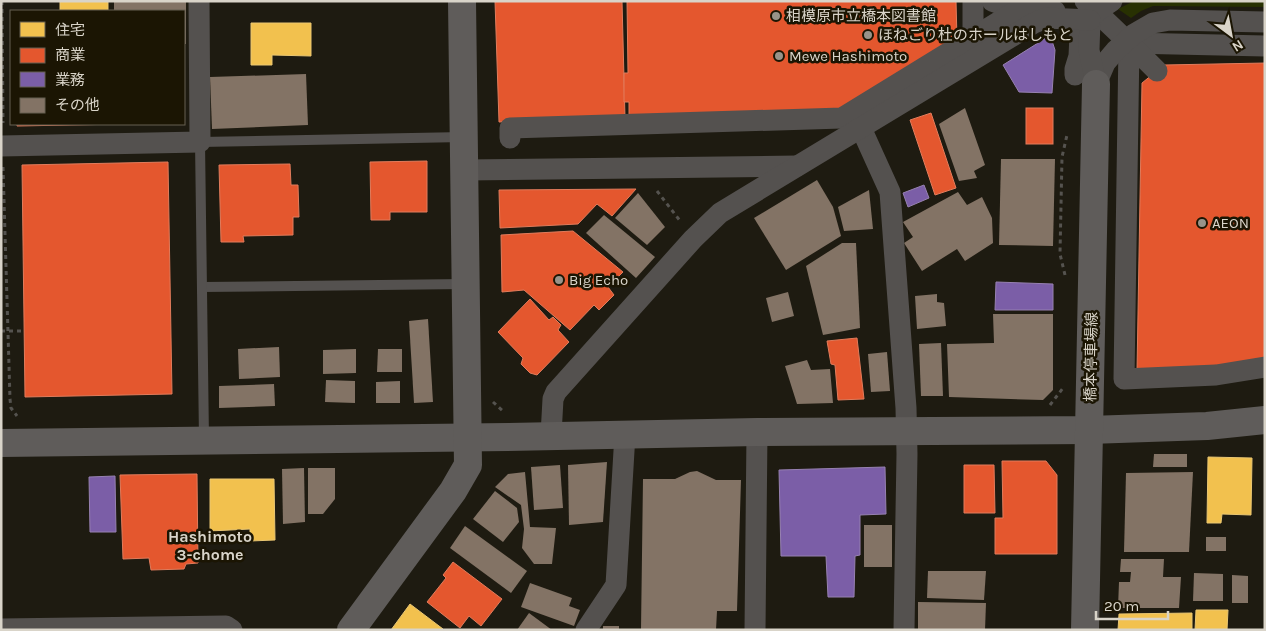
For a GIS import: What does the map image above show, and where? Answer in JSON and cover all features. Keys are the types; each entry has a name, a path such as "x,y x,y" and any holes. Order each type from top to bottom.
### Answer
{"street":[{"path":"2,146 200,142 199,1"},
{"path":"351,630 454,491 468,465 462,1"},
{"path":"973,1 973,37"},
{"path":"992,1 1018,10 1092,8 1157,71"},
{"path":"1092,8 1089,50 1104,77"},
{"path":"551,435 552,399 556,392 693,239 720,214 1041,19 1092,8"},
{"path":"510,138 510,128 842,118 1018,10"},
{"path":"1265,22 1170,20 1153,23 1134,34 1116,50 1105,63 1104,77 1120,214 1119,287 1124,379 1136,383 1216,375 1265,367"},
{"path":"1129,43 1190,52 1265,46"},
{"path":"1104,77 1129,43"},
{"name":"橋本停車場線","path":"1086,630 1089,430 1104,77"},
{"path":"861,128 890,192 906,432 904,630"},
{"path":"465,170 798,166"},
{"path":"1,443 757,432 1089,430 1207,426 1265,420"},
{"path":"755,630 757,432"},
{"path":"586,630 616,585 625,434"},
{"path":"1,629 226,626 232,630"}],"lane":[{"path":"204,440 200,142 465,137"},
{"path":"202,287 467,284"}],"path":[{"path":"2,1 2,146 10,399 11,408 20,417"},
{"path":"1065,277 1060,244 1062,157 1068,134"},
{"path":"646,169 654,187 693,239"},
{"path":"1,331 24,331"},
{"path":"1049,406 1063,390 1064,380"},
{"path":"492,400 508,413"}],"green space":[{"path":"1134,1 1265,1 1265,7 1153,6 1131,18 1118,9"}],"building: 住宅":[{"path":"60,1 108,1 108,10 60,10"},
{"path":"251,23 311,23 311,56 272,55 272,65 251,65"},
{"path":"1208,457 1252,458 1251,515 1222,514 1221,523 1207,523"},
{"path":"210,479 274,479 275,540 250,541 250,529 210,531"},
{"path":"410,604 443,629 443,630 391,630"},
{"path":"1196,610 1228,610 1227,630 1195,630"},
{"path":"1192,613 1192,630 1118,630 1119,614"}],"building: 商業":[{"path":"495,1 622,1 625,118 499,122"},
{"name":"Mewe Hashimoto","path":"627,1 956,1 957,39 841,110 629,118 629,102 624,102 624,73 628,73"},
{"name":"AEON","path":"1265,63 1265,363 1137,371 1142,83 1164,65"},
{"path":"1026,108 1053,108 1053,144 1026,144"},
{"path":"931,113 956,188 935,195 910,120"},
{"path":"17,125 70,125 17,126"},
{"path":"427,161 427,212 390,212 390,220 371,220 370,162"},
{"path":"168,162 172,394 25,397 22,165"},
{"path":"290,164 291,185 298,185 299,217 293,217 293,235 243,236 244,242 221,242 219,165"},
{"path":"636,189 612,216 597,204 578,224 500,228 499,190"},
{"name":"Big Echo","path":"573,231 623,272 608,287 614,295 599,310 594,305 570,330 524,290 502,292 501,235"},
{"path":"530,299 549,320 553,317 561,325 558,330 569,342 537,375 530,373 521,364 523,358 498,332"},
{"path":"857,338 864,399 838,400 835,365 831,364 827,341"},
{"path":"1002,461 1046,461 1057,475 1057,554 995,554 995,518 1003,518"},
{"path":"964,465 994,465 995,513 964,513"},
{"path":"197,474 198,563 186,564 184,569 151,570 149,558 123,559 120,475"},
{"path":"453,562 502,599 481,626 469,616 460,628 427,602 446,578 443,575"}],"building: 業務":[{"path":"1046,38 1052,41 1055,50 1052,93 1019,92 1003,65"},
{"path":"924,185 929,198 908,207 903,193"},
{"path":"996,282 1053,284 1053,310 995,310"},
{"path":"885,467 886,514 860,515 860,555 855,556 854,597 828,597 826,556 781,556 779,470"},
{"path":"115,476 116,532 90,532 89,477"}],"building: その他":[{"path":"114,1 186,1 186,44 185,10 114,10"},
{"path":"306,74 308,125 212,129 210,77"},
{"path":"965,108 985,165 974,171 977,178 959,181 939,124"},
{"path":"1001,159 1055,159 1053,246 999,245"},
{"path":"817,180 833,207 841,236 786,270 754,218"},
{"path":"869,190 873,229 844,231 838,207"},
{"path":"958,192 967,205 982,197 992,218 993,243 965,261 957,249 922,271 904,243 913,237 903,222"},
{"path":"638,193 665,227 647,245 615,218"},
{"path":"604,215 655,257 636,278 586,233"},
{"path":"842,243 856,243 860,328 823,335 806,266"},
{"path":"788,292 794,316 772,322 766,298"},
{"path":"937,294 937,302 944,303 946,326 917,329 915,296"},
{"path":"993,314 1053,314 1053,390 1043,400 949,397 947,344 994,343"},
{"path":"428,319 433,402 414,403 409,321"},
{"path":"941,343 943,396 921,396 919,344"},
{"path":"279,347 280,377 239,379 238,349"},
{"path":"356,349 356,373 323,374 323,350"},
{"path":"378,349 402,349 402,372 377,372"},
{"path":"887,352 890,391 871,392 868,354"},
{"path":"807,360 811,370 830,369 833,403 797,404 785,366"},
{"path":"326,380 355,381 355,403 325,402"},
{"path":"400,381 400,403 376,403 376,382"},
{"path":"274,384 275,406 219,408 219,386"},
{"path":"1154,454 1187,454 1187,467 1153,467"},
{"path":"607,462 603,522 569,525 568,465"},
{"path":"560,465 563,508 534,510 531,467"},
{"path":"304,468 305,522 283,524 282,469"},
{"path":"308,468 335,468 335,499 323,514 308,514"},
{"path":"697,471 716,480 741,480 737,611 717,611 716,630 641,630 643,479 675,479"},
{"path":"525,472 530,527 556,528 552,564 534,564 522,548 524,529 521,505 495,487 508,474"},
{"path":"1193,472 1189,552 1124,552 1126,473"},
{"path":"495,491 517,508 519,522 503,542 473,519"},
{"path":"864,525 892,525 892,567 864,567"},
{"path":"465,526 527,571 511,593 450,548"},
{"path":"1206,537 1226,537 1226,551 1206,551"},
{"path":"1121,559 1164,559 1163,577 1181,577 1179,608 1118,608 1119,582 1130,582 1131,572 1120,572"},
{"path":"928,571 986,571 984,600 927,598"},
{"path":"1194,573 1223,574 1223,601 1193,601"},
{"path":"1232,575 1248,576 1248,603 1232,603"},
{"path":"530,583 572,598 569,606 580,610 574,626 521,607"},
{"path":"918,602 986,603 985,630 918,630"},
{"path":"529,613 552,630 517,630"},
{"path":"603,626 619,626 619,630 603,630"}],"place":[{"name":"相模原市立橋本図書館","path":"776,16"},
{"name":"ほねごり杜のホールはしもと","path":"868,35"},
{"name":"Mewe Hashimoto","path":"779,56"},
{"name":"AEON","path":"1202,223"},
{"name":"Big Echo","path":"559,280"}],"district":[{"name":"Hashimoto 3-chome","path":"210,545"}]}
